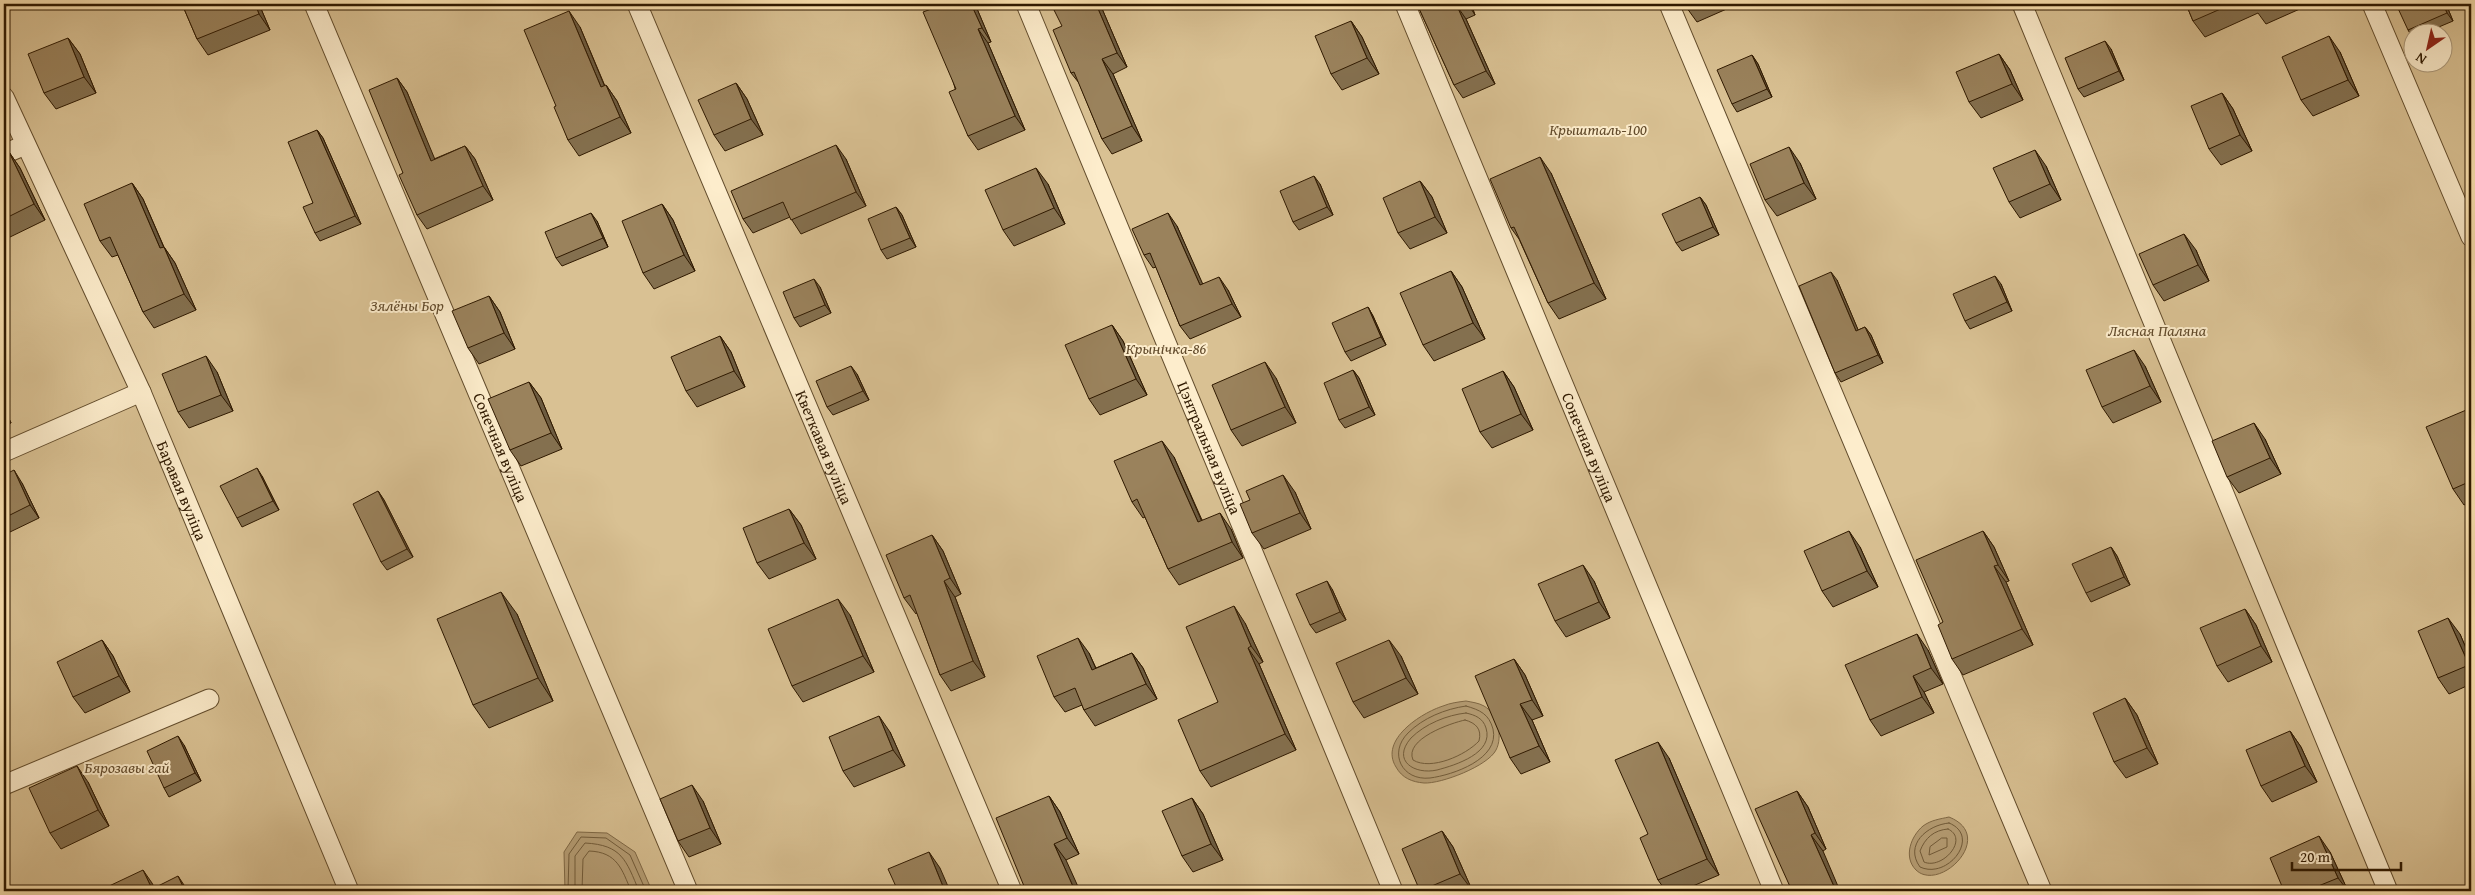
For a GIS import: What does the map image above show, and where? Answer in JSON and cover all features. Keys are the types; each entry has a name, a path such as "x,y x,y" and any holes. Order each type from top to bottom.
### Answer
{"lane":[{"name":"Сонечная вуліца","path":"314,4 688,891"},
{"name":"Кветкавая вуліца","path":"637,4 1012,891"},
{"name":"Цэнтральная вуліца","path":"1026,4 1393,891"},
{"name":"Сонечная вуліца","path":"1405,4 1774,891"},
{"path":"1670,4 2042,891"},
{"path":"2022,4 2388,891"},
{"path":"2372,4 2471,237"},
{"name":"Баравая вуліца","path":"4,96 25,145 141,392 350,891"},
{"path":"4,154 25,145"},
{"path":"4,452 141,392"},
{"path":"4,786 209,699"}],"green space":[{"path":"4,4 2471,4 2471,891 4,891"}],"water":[{"path":"1466,701 1484,706 1493,714 1496,720 1499,739 1496,750 1491,756 1474,768 1432,783 1415,782 1401,774 1392,757 1393,747 1405,729 1414,721 1434,710 1448,704"},
{"path":"1949,817 1962,826 1967,837 1966,848 1960,859 1950,868 1938,874 1926,875 1916,870 1912,865 1909,853 1915,835 1926,824"},
{"path":"577,832 607,833 635,852 652,891 565,891 564,852"}],"building":[{"path":"182,4 255,4 259,14 197,39"},
{"path":"932,4 971,4 982,28 978,29 1015,116 968,136 949,92 956,89 923,12 934,8"},
{"path":"1051,4 1096,4 1117,53 1102,59 1132,126 1102,139 1074,72 1071,73 1053,30 1062,26"},
{"path":"1417,4 1462,4 1457,6 1486,71 1454,85"},
{"path":"2186,4 2232,4 2193,21"},
{"path":"2253,4 2264,4 2255,8"},
{"path":"2396,4 2443,4 2447,13 2426,22 2404,22"},
{"path":"569,11 601,87 606,85 620,117 568,140 524,30"},
{"path":"1351,21 1367,58 1331,74 1315,36"},
{"path":"2329,36 2348,80 2301,100 2282,57"},
{"path":"68,38 84,77 44,93 28,54"},
{"path":"2105,41 2119,71 2078,89 2065,58"},
{"path":"1999,54 2012,84 1969,102 1956,72"},
{"path":"1752,55 1767,89 1732,104 1717,70"},
{"path":"397,78 431,161 465,146 483,186 417,215 399,175 403,173 369,90"},
{"path":"736,83 751,119 714,135 698,100"},
{"path":"2222,93 2240,135 2209,149 2191,106"},
{"path":"317,130 355,216 315,233 303,207 313,203 288,142"},
{"path":"836,145 856,192 791,220 783,202 743,219 731,191"},
{"path":"1789,147 1804,183 1765,200 1750,164"},
{"path":"2035,150 2050,184 2009,202 1993,168"},
{"path":"9,152 34,204 4,219 4,155"},
{"path":"1540,157 1594,283 1548,303 1514,227 1511,228 1490,179"},
{"path":"1036,168 1054,208 1003,230 985,190"},
{"path":"1314,176 1327,207 1293,222 1280,191"},
{"path":"1420,181 1435,217 1398,233 1383,198"},
{"path":"132,183 160,248 164,247 184,294 143,312 110,237 100,241 84,204"},
{"path":"1700,197 1713,227 1676,243 1662,214"},
{"path":"662,204 684,255 643,273 622,221"},
{"path":"896,207 910,238 881,250 868,219"},
{"path":"591,213 603,238 556,258 545,232"},
{"path":"1168,213 1200,285 1219,277 1232,304 1180,326 1150,253 1144,255 1132,229"},
{"path":"2184,234 2198,265 2153,285 2139,254"},
{"path":"1451,271 1473,323 1423,345 1400,293"},
{"path":"1831,272 1856,331 1865,327 1878,355 1835,373 1799,286"},
{"path":"1995,276 2007,302 1965,321 1953,294"},
{"path":"814,279 825,305 794,318 783,292"},
{"path":"489,296 504,333 468,348 452,311"},
{"path":"1368,307 1381,337 1345,352 1332,323"},
{"path":"1112,325 1136,379 1089,399 1065,345"},
{"path":"720,336 734,371 686,391 671,357"},
{"path":"2134,350 2150,386 2102,407 2086,370"},
{"path":"206,356 221,395 178,412 162,374"},
{"path":"1265,362 1285,407 1231,430 1212,385"},
{"path":"851,366 863,391 827,407 816,381"},
{"path":"1353,370 1369,407 1339,420 1324,383"},
{"path":"1503,371 1521,414 1480,432 1462,389"},
{"path":"529,382 551,433 510,450 488,399"},
{"path":"2471,408 2471,481 2453,489 2426,427"},
{"path":"2254,423 2270,458 2227,477 2212,441"},
{"path":"1162,441 1198,522 1220,513 1232,542 1168,569 1137,499 1132,502 1114,461"},
{"path":"257,468 273,501 237,518 220,486"},
{"path":"14,470 30,505 4,518 4,475"},
{"path":"1283,475 1300,513 1252,533 1240,504 1250,500 1246,491"},
{"path":"378,491 407,549 381,562 353,504"},
{"path":"789,509 804,543 757,563 743,528"},
{"path":"1849,531 1867,571 1822,591 1804,551"},
{"path":"1983,531 1998,565 1994,566 2022,629 1952,659 1938,625 1943,622 1916,560"},
{"path":"932,535 950,578 944,581 973,661 940,675 910,595 904,598 886,555"},
{"path":"2111,547 2124,577 2086,593 2072,564"},
{"path":"1583,565 1599,602 1555,621 1538,584"},
{"path":"1327,581 1340,612 1310,625 1296,594"},
{"path":"501,592 538,678 473,705 437,619"},
{"path":"838,599 863,656 792,686 768,629"},
{"path":"1234,606 1251,646 1248,648 1285,734 1200,771 1178,720 1218,702 1186,627"},
{"path":"2245,609 2261,646 2217,666 2200,628"},
{"path":"2448,618 2469,665 2438,678 2418,631"},
{"path":"1917,634 1931,668 1913,676 1922,697 1870,720 1845,665"},
{"path":"1078,638 1092,670 1132,653 1146,684 1084,710 1075,688 1054,697 1037,656"},
{"path":"102,640 119,676 73,697 57,662"},
{"path":"1389,640 1406,678 1353,702 1336,663"},
{"path":"1514,659 1532,700 1520,704 1539,746 1510,758 1475,676"},
{"path":"2125,698 2147,748 2114,762 2093,713"},
{"path":"879,716 893,750 843,771 829,737"},
{"path":"2290,731 2305,766 2261,786 2246,750"},
{"path":"178,736 195,773 164,788 147,751"},
{"path":"1658,742 1707,859 1658,880 1640,838 1648,834 1615,760"},
{"path":"77,766 98,810 50,833 29,788"},
{"path":"692,785 710,828 678,841 660,799"},
{"path":"1797,791 1815,833 1811,835 1836,891 1792,891 1755,809"},
{"path":"1049,796 1067,838 1054,844 1075,891 1026,891 996,818"},
{"path":"1192,798 1211,844 1182,856 1162,811"},
{"path":"1442,831 1460,874 1420,891 1402,849"},
{"path":"2319,836 2338,878 2306,891 2284,891 2270,858"},
{"path":"929,852 944,889 938,891 898,891 888,869"},
{"path":"143,870 152,889 178,876 185,891 109,891 107,887"}],"park label":[{"name":"Крышталь-100","path":"1598,129"},
{"name":"Зялёны Бор","path":"407,305"},
{"name":"Лясная Паляна","path":"2157,330"},
{"name":"Крынічка-86","path":"1166,348"},
{"name":"Бярозавы гай","path":"127,767"}]}
